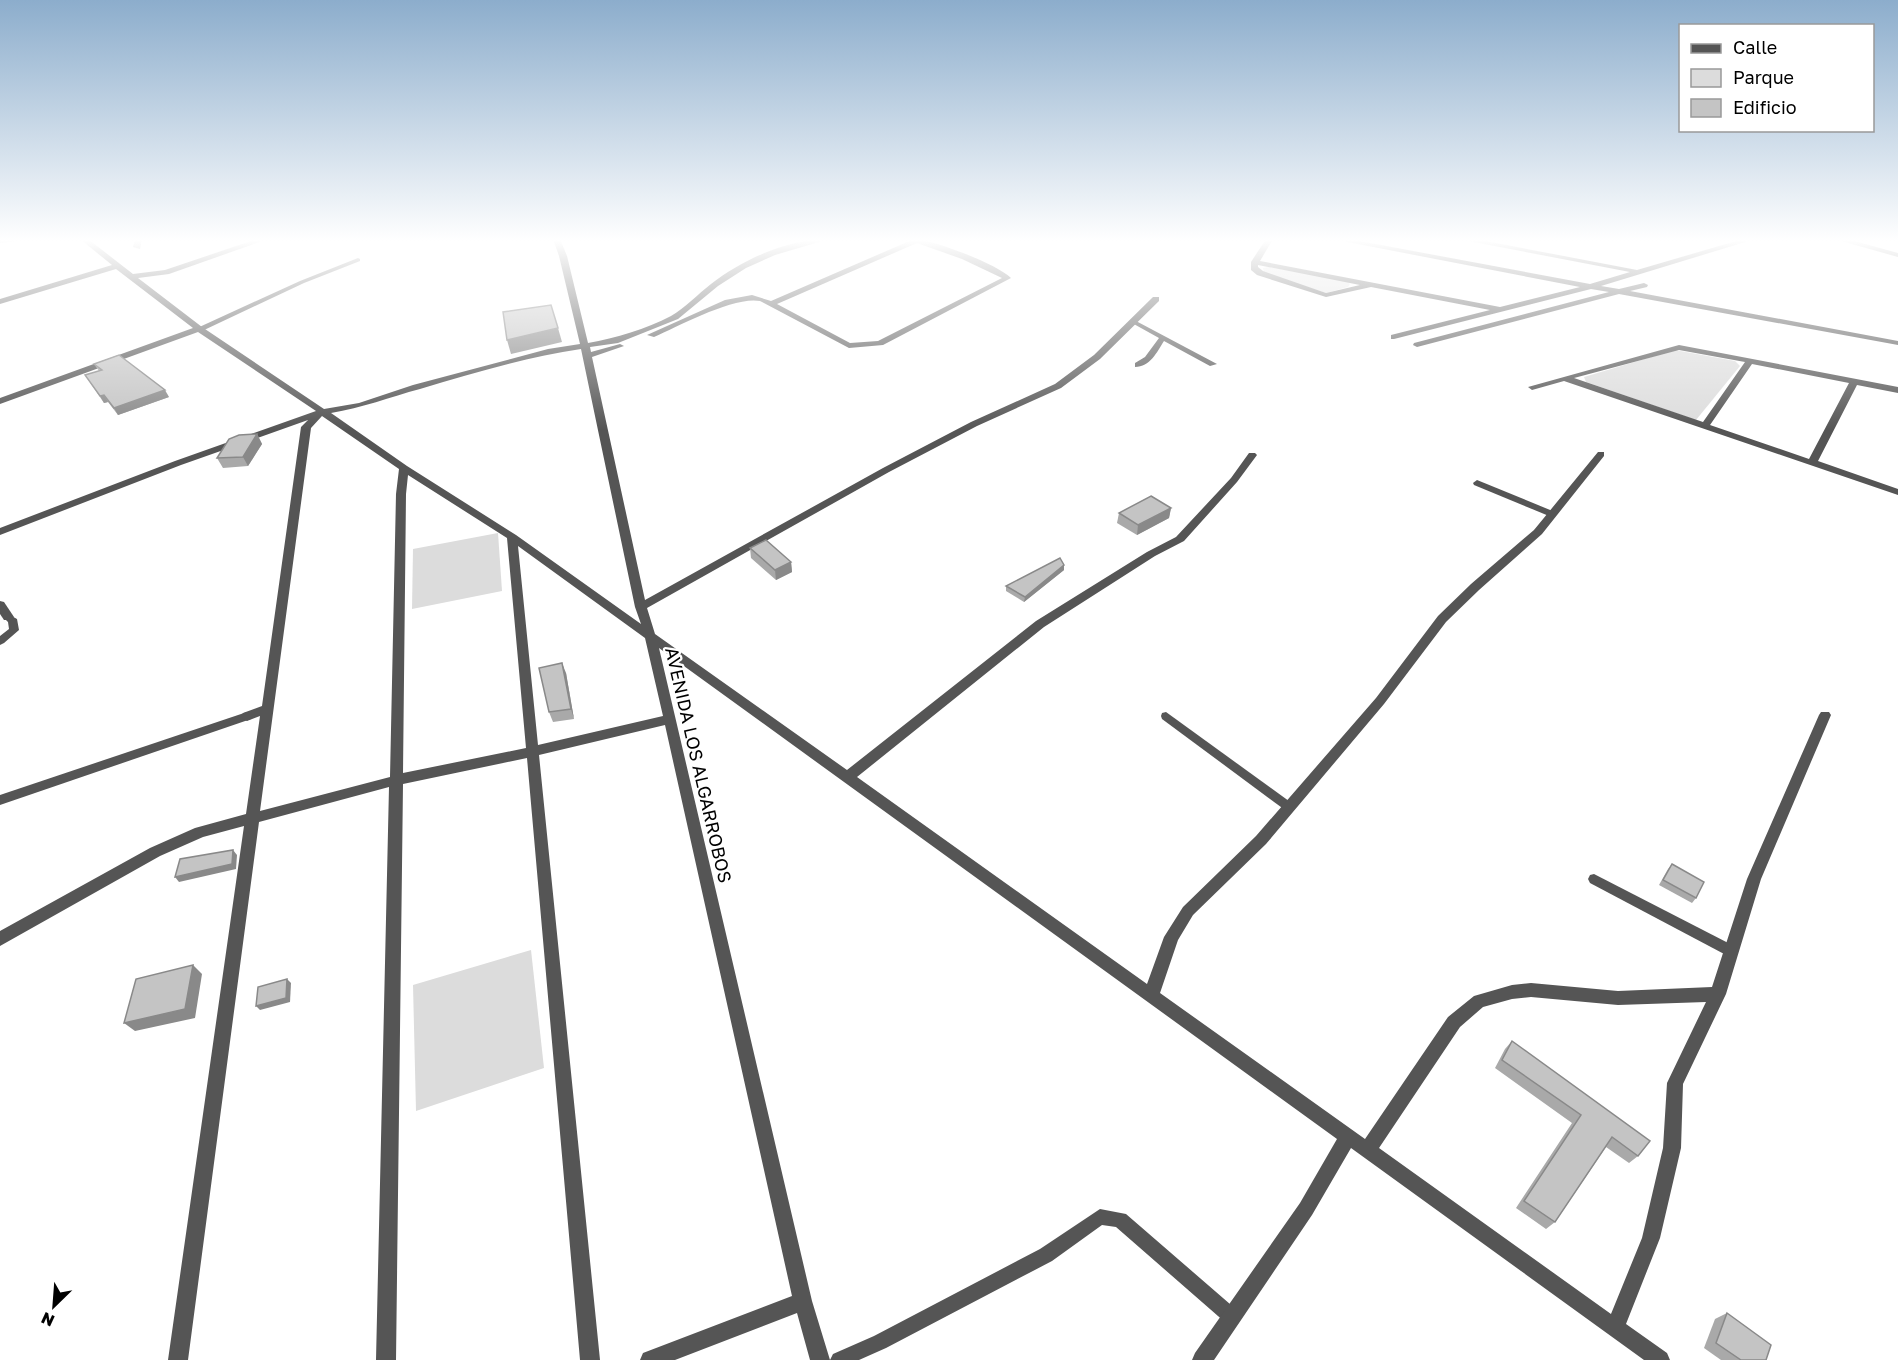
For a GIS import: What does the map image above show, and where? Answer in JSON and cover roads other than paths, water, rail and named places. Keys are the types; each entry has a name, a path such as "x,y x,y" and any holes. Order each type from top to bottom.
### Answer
{"street":[{"path":"164,302 404,468 512,537 1660,1360"},
{"name":"AVENIDA LOS ALGARROBOS","path":"574,302 641,607 651,638 803,1301 820,1360"},
{"path":"586,351 675,317 693,302"},
{"path":"0,532 178,463 321,412 361,405 416,387 551,351 586,351 668,329 730,302"},
{"path":"767,302 849,346 880,344 960,302"},
{"path":"641,607 886,470 974,424 1058,386 1097,357 1153,302"},
{"path":"1467,302 1501,309"},
{"path":"1394,337 1526,302"},
{"path":"1416,345 1578,302"},
{"path":"1677,302 1898,342"},
{"path":"0,401 199,329"},
{"path":"1533,387 1673,347 1898,390"},
{"path":"1705,426 1750,361"},
{"path":"1564,378 1898,492"},
{"path":"1812,463 1854,382"},
{"path":"178,1360 306,427 321,412"},
{"path":"1151,996 1171,937 1188,911 1261,840 1380,701 1443,619 1475,587 1538,532 1601,454"},
{"path":"847,778 1040,624 1151,554 1180,539 1234,480 1252,455"},
{"path":"386,1360 401,494 404,468"},
{"path":"512,537 590,1360"},
{"path":"0,604 8,617"},
{"path":"247,716 268,709"},
{"path":"1615,1328 1653,1227 1672,1149 1675,1083 1718,994 1754,879 1825,715"},
{"path":"0,939 175,841 252,816 396,780 531,752 669,719"},
{"path":"1367,1151 1454,1023 1479,1001 1512,992 1531,990 1618,998 1718,994"},
{"path":"1202,1360 1306,1209 1348,1137"},
{"path":"650,1360 803,1301"}],"lane":[{"path":"199,329 257,302"},
{"path":"1134,322 1213,364"},
{"path":"1138,365 1148,359 1163,338"},
{"path":"1477,483 1552,514"},
{"path":"0,641 14,630 13,621 8,617"},
{"path":"0,800 247,716"},
{"path":"1166,716 1289,807"},
{"path":"1594,879 1731,951"},
{"path":"840,1360 880,1342 1046,1255 1100,1217 1120,1220 1232,1317"}]}
